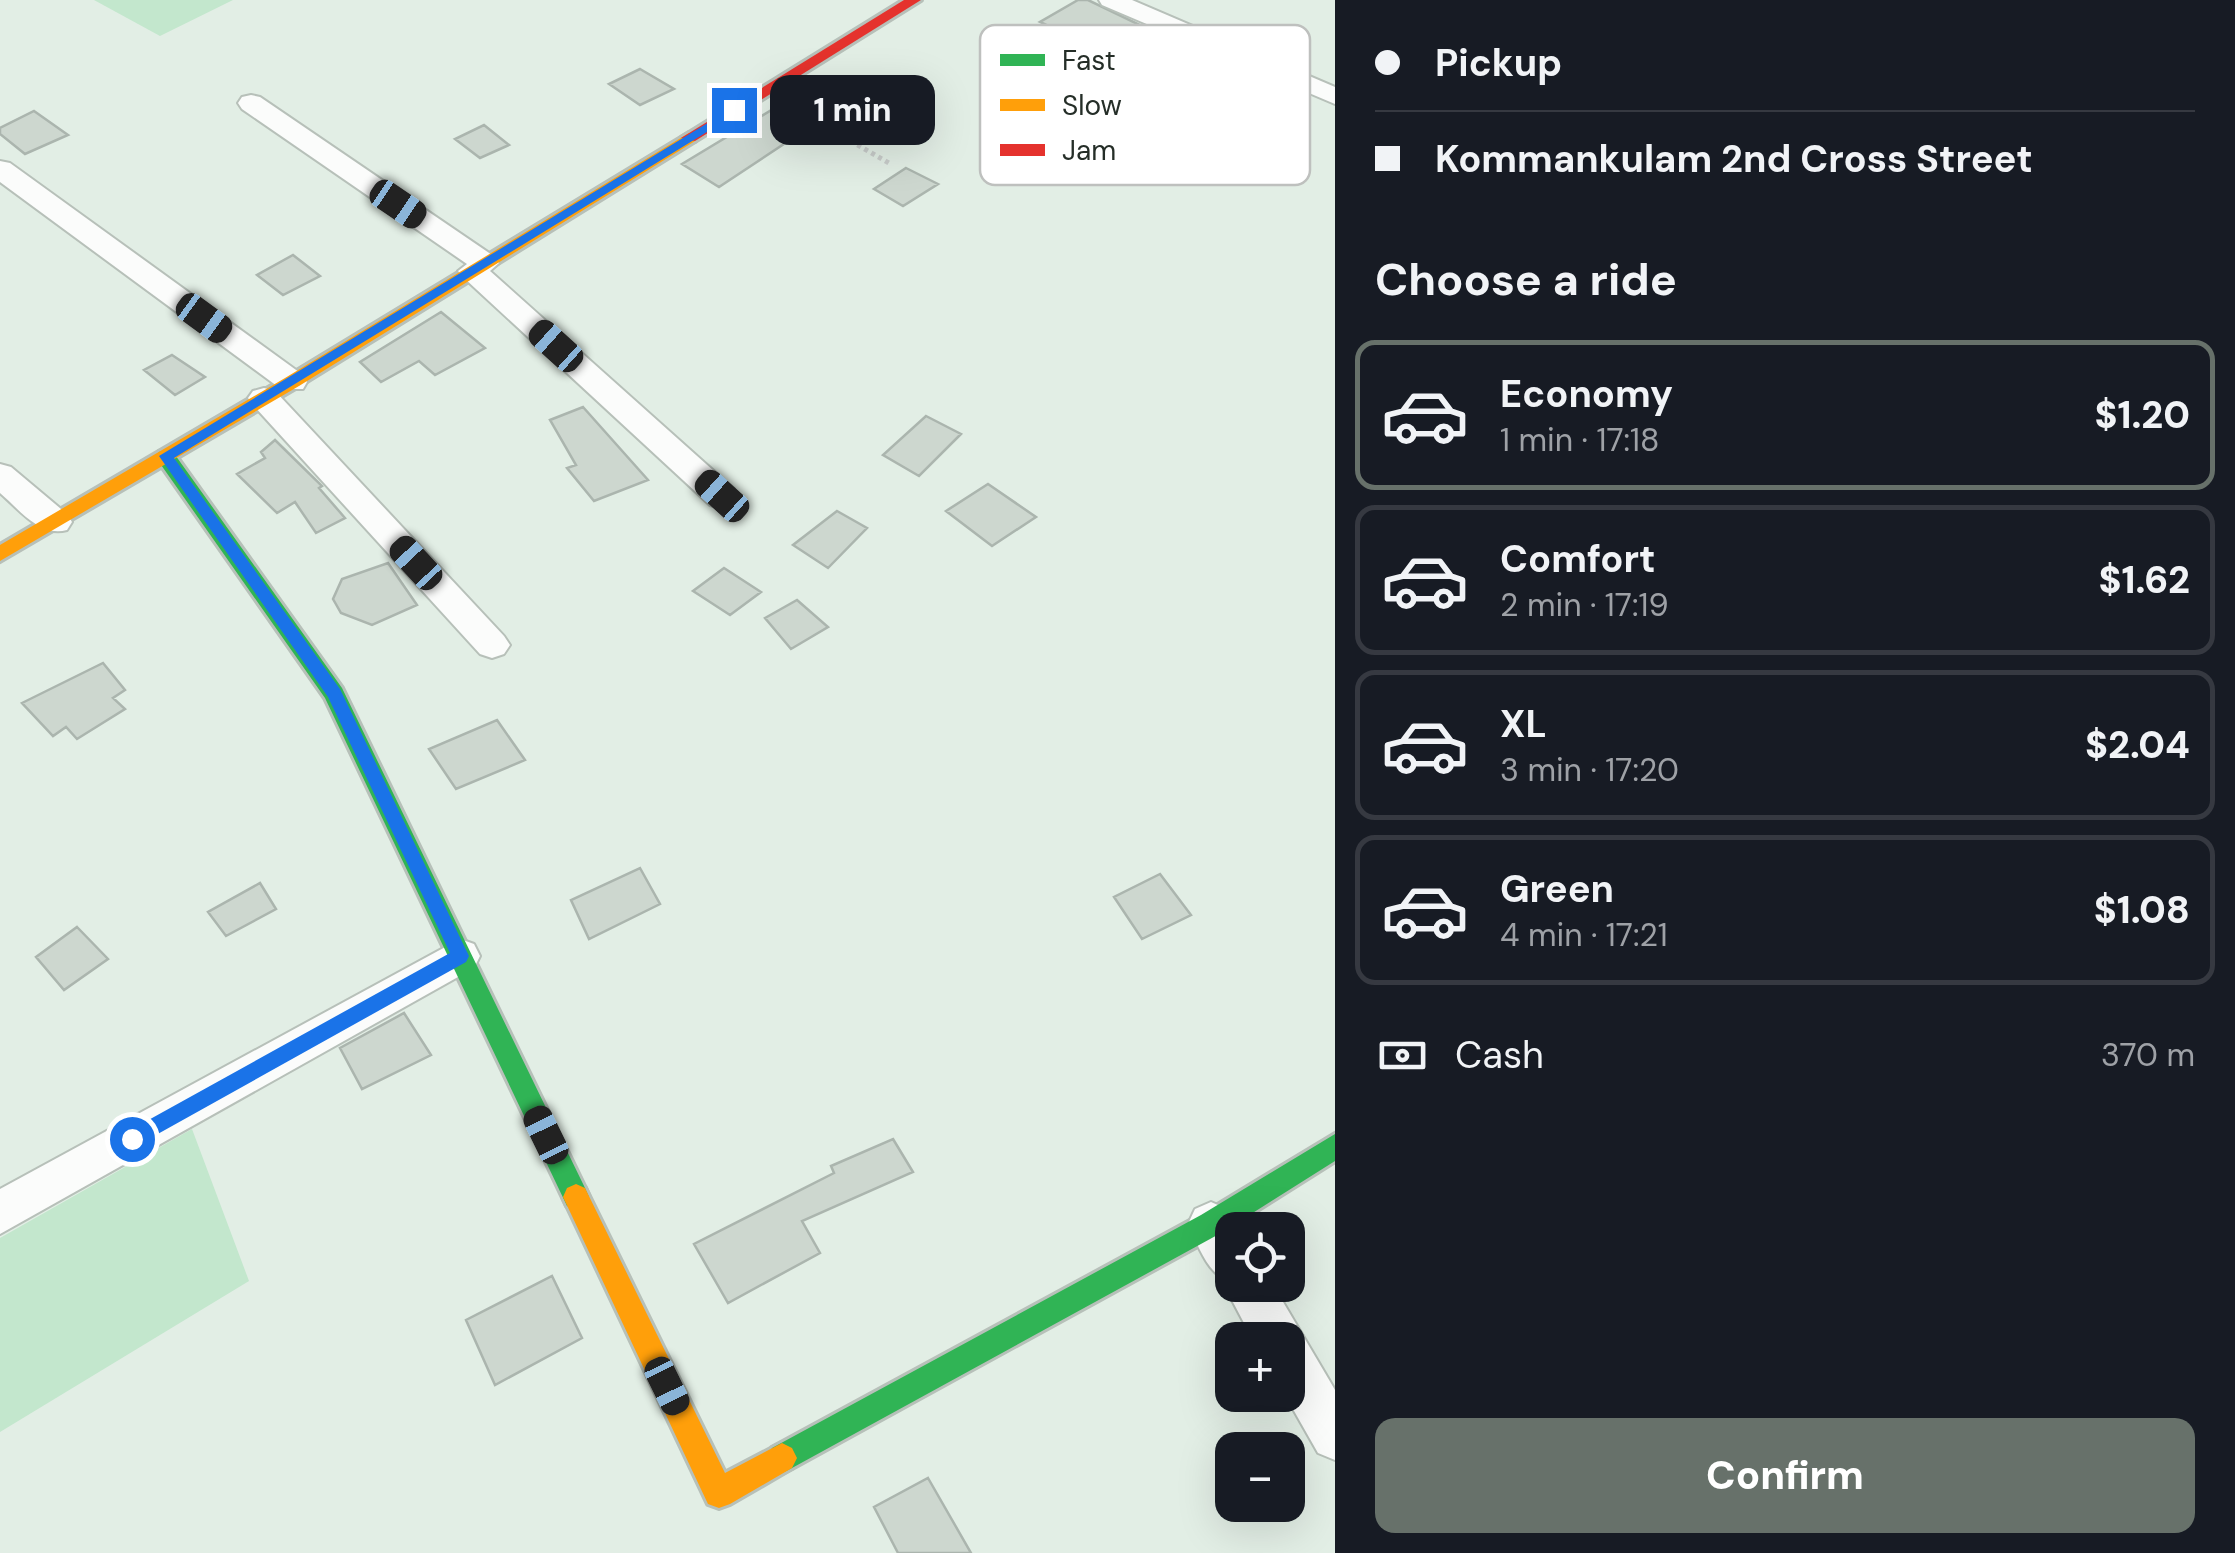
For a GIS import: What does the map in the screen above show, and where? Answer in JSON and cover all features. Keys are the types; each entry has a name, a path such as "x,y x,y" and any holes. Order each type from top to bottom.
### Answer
{"street":[{"path":"0,554 278,390 914,0"},
{"path":"1112,0 1170,25"},
{"path":"1310,85 1335,96"},
{"path":"251,104 479,267 722,496"},
{"path":"0,169 278,390 492,646"},
{"path":"166,456 334,694 719,1493 1215,1245"},
{"path":"0,475 55,522"},
{"path":"0,1212 460,956"},
{"path":"1257,1212 1335,1146"},
{"path":"1305,1384 1335,1436"}],"path":[{"path":"765,91 889,163"}],"green space":[{"path":"94,0 233,0 160,36"},
{"path":"192,1129 249,1281 0,1432 0,1238"}],"building":[{"path":"1078,0 1088,0 1140,25 1046,25 1040,22"},
{"path":"640,69 674,89 640,105 609,84"},
{"path":"783,103 817,122 719,187 682,164"},
{"path":"34,111 68,135 25,154 0,134 0,128"},
{"path":"484,125 509,145 480,158 455,139"},
{"path":"906,168 938,184 903,206 874,189"},
{"path":"293,255 320,276 283,295 257,275"},
{"path":"441,312 485,348 435,375 419,361 381,382 360,362"},
{"path":"172,355 205,377 175,395 144,370"},
{"path":"583,407 648,480 594,501 567,468 576,465 550,420"},
{"path":"926,416 961,434 919,476 883,455"},
{"path":"275,440 322,486 319,488 345,518 316,533 295,502 277,513 237,474 265,458 261,452"},
{"path":"988,484 1036,517 992,546 946,511"},
{"path":"837,511 867,528 828,568 793,545"},
{"path":"388,563 417,605 372,625 341,613 333,599 342,579"},
{"path":"724,568 761,592 730,615 693,591"},
{"path":"797,600 828,627 791,649 765,618"},
{"path":"103,663 125,690 113,698 125,709 77,739 66,727 53,736 22,703"},
{"path":"497,720 525,760 456,789 429,749"},
{"path":"640,868 660,904 589,939 571,900"},
{"path":"1160,874 1191,915 1142,939 1114,897"},
{"path":"260,883 276,909 226,936 208,912"},
{"path":"77,927 108,959 64,990 36,957"},
{"path":"404,1013 431,1055 362,1089 340,1048"},
{"path":"893,1139 913,1172 802,1221 820,1253 728,1303 694,1244 834,1173 831,1166"},
{"path":"552,1276 582,1338 495,1385 466,1320"},
{"path":"928,1478 971,1553 898,1553 874,1507"}],"traffic: fast":[{"path":"166,457 334,694 576,1197"},
{"path":"782,1458 1211,1224 1335,1146"}],"traffic: slow":[{"path":"0,554 292,382 689,138"},
{"path":"576,1197 719,1493 782,1458"}],"traffic: jam":[{"path":"689,138 914,0"}],"route":[{"path":"132,1139 460,956 334,694 166,456 734,110"}]}
